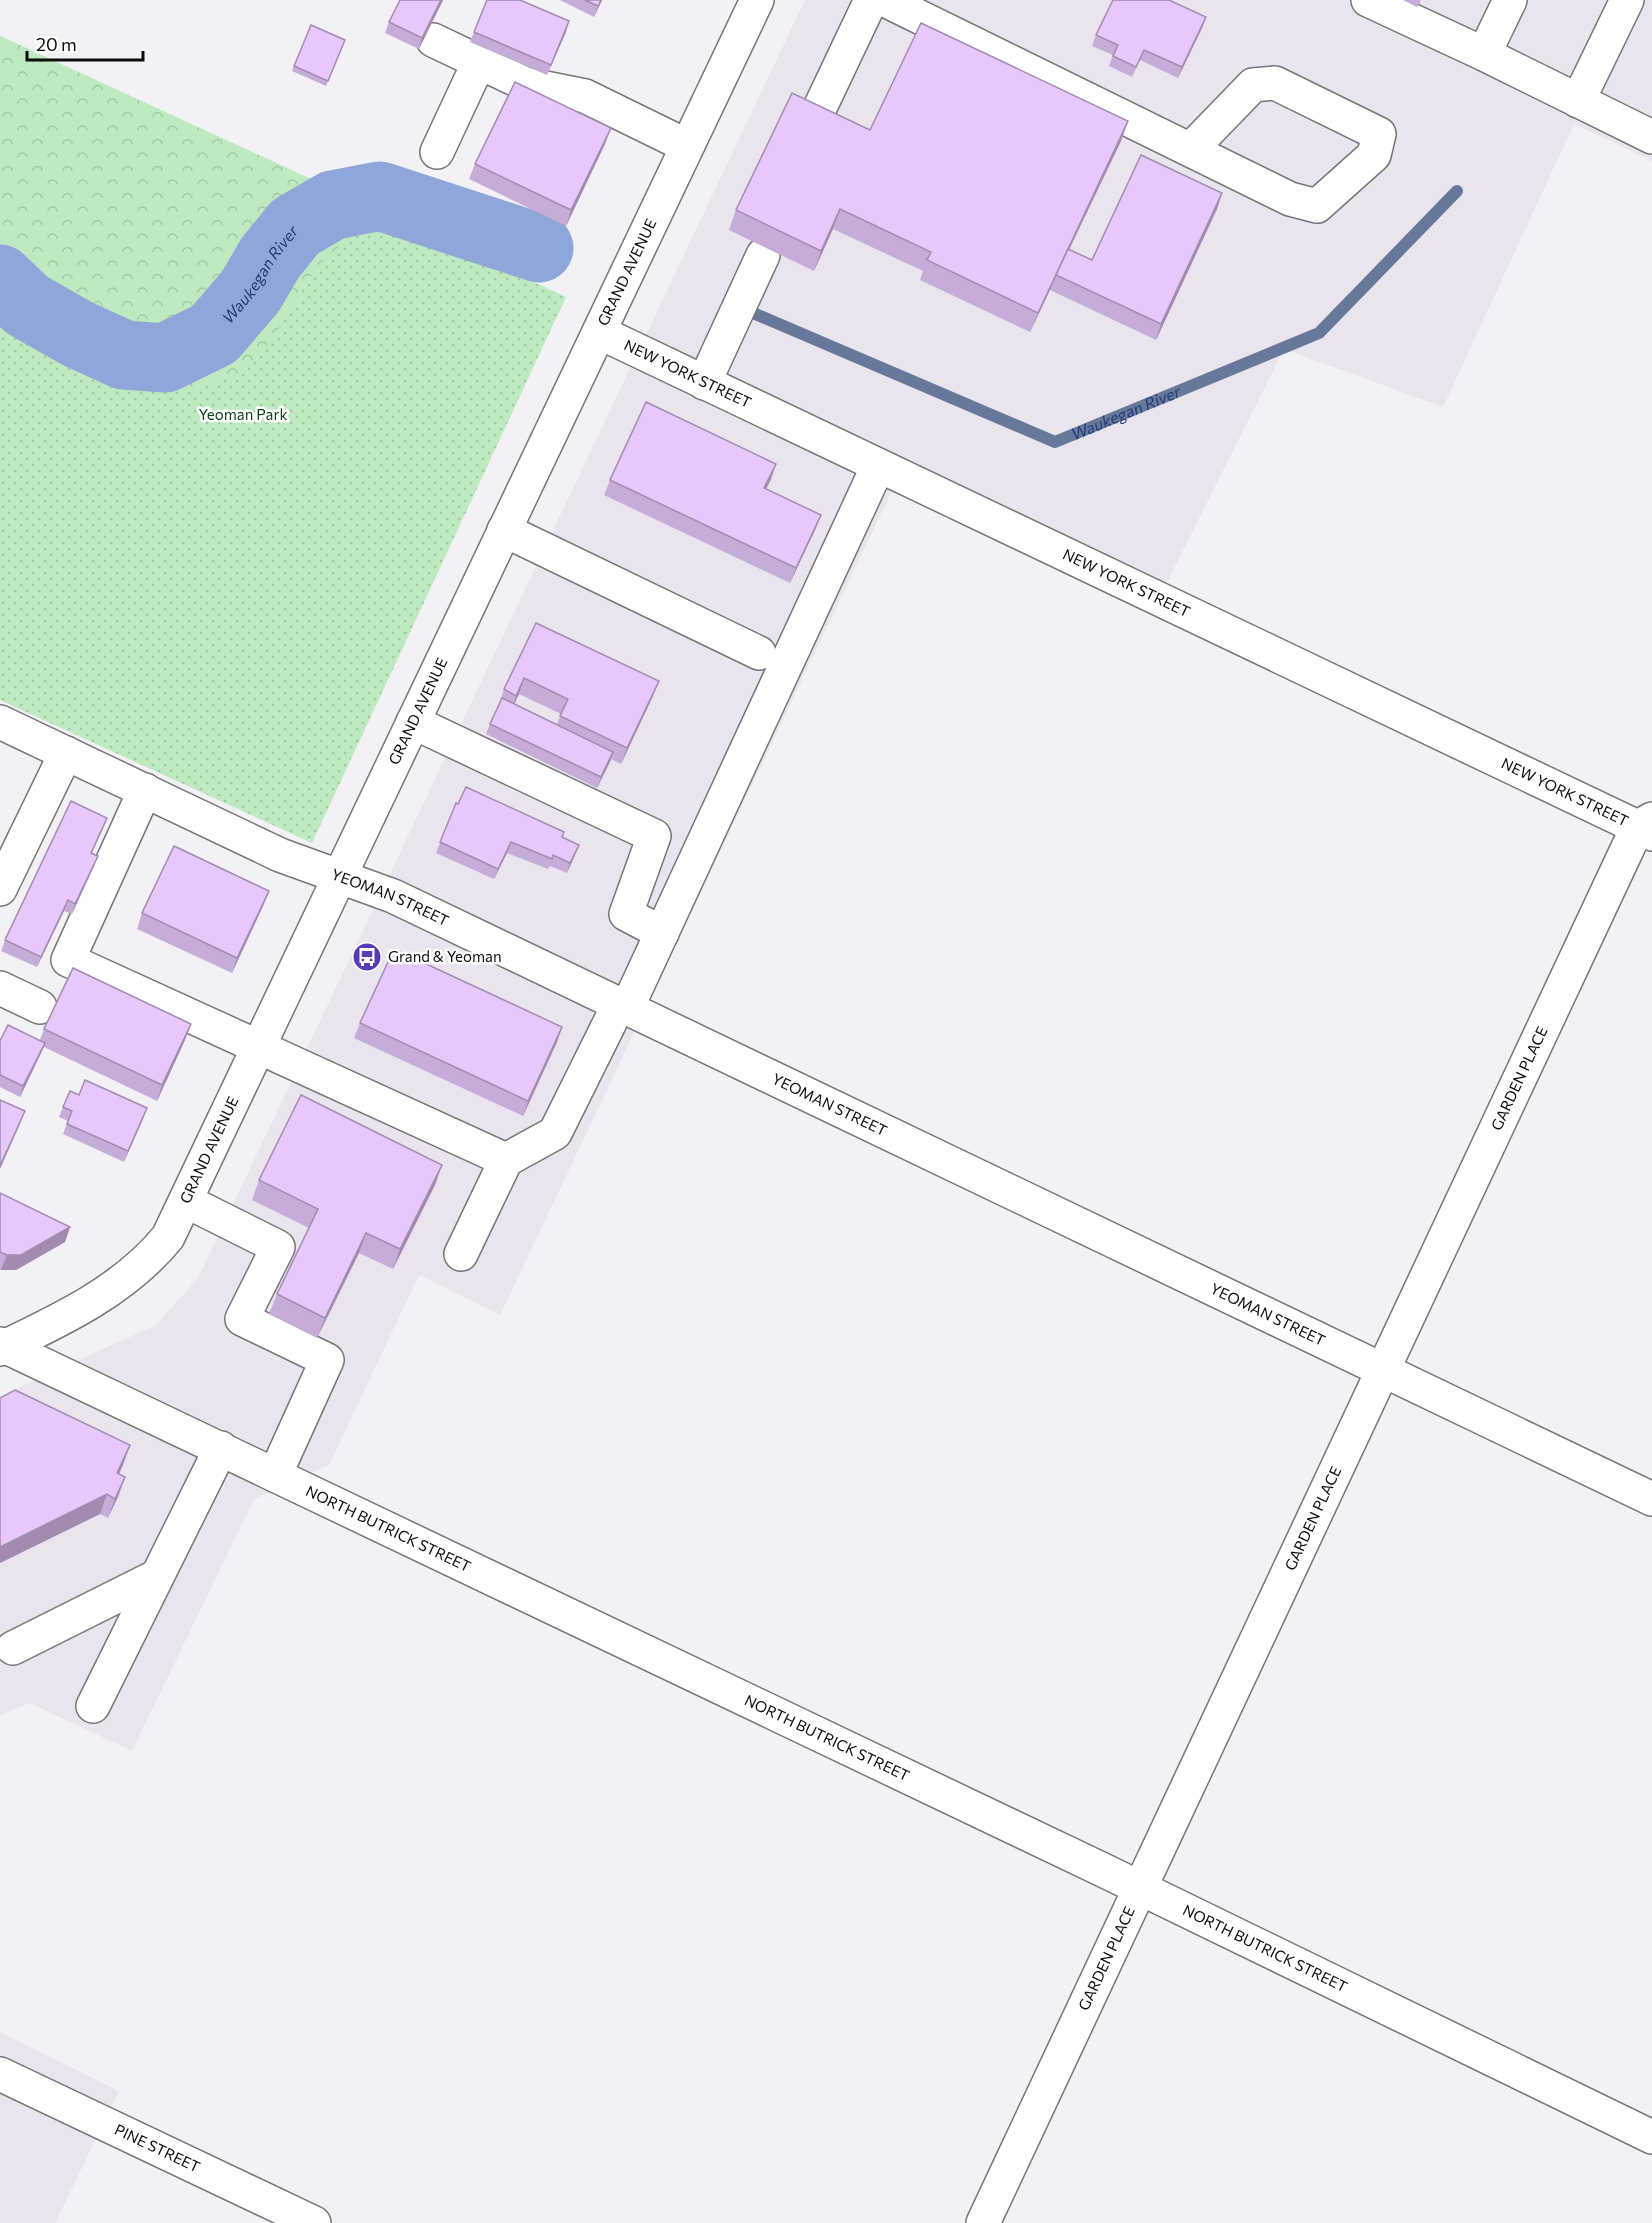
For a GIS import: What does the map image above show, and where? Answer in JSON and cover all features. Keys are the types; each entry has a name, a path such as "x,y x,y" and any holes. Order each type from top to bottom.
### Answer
{"street":[{"name":"GRAND AVENUE","path":"2,1347 85,1305 136,1272 168,1237 757,0"},
{"path":"815,118 871,0"},
{"path":"885,0 1290,199 1317,206 1374,155 1379,134 1275,82 1253,85 1191,149"},
{"path":"1368,0 1652,137"},
{"path":"1484,54 1510,0"},
{"path":"1578,101 1628,0"},
{"path":"433,40 525,84 585,96 687,146"},
{"path":"437,152 479,62"},
{"path":"704,383 763,255"},
{"name":"NEW YORK STREET","path":"599,332 878,466 1647,827"},
{"path":"461,1254 506,1160 555,1133 662,933 878,466"},
{"path":"504,530 759,653"},
{"name":"YEOMAN STREET","path":"0,722 280,855 393,896 1652,1499"},
{"path":"413,722 654,836 626,914 662,933"},
{"path":"0,889 66,753"},
{"path":"145,790 68,960 506,1160"},
{"name":"GARDEN PLACE","path":"983,2223 1385,1371 1647,827"},
{"path":"0,988 40,1007"},
{"path":"186,1201 278,1247 242,1319 327,1360 275,1475"},
{"name":"NORTH BUTRICK STREET","path":"2,1347 221,1448 1140,1888 1652,2137"},
{"path":"93,1706 221,1448"},
{"path":"13,1648 157,1576"},
{"name":"PINE STREET","path":"0,2074 314,2223"}],"shaded area":[{"path":"805,0 1652,0 1652,161 1574,124 1443,407 1284,349 1158,600 898,478 500,1315 419,1275 329,1465 254,1499 132,1751 30,1703 0,1715 0,1396 156,1325 198,1278"},
{"path":"0,2032 119,2091 55,2223 0,2223"}],"green space":[{"name":"Yeoman Park","path":"0,36 566,297 312,843 0,700"},
{"path":"0,36 437,237 359,230 318,265 272,339 242,374 193,390 99,382 71,366 29,349 0,321"}],"building":[{"path":"400,0 441,0 422,38 389,22"},
{"path":"487,0 520,0 569,21 551,65 474,32"},
{"path":"585,0 601,0 598,6"},
{"path":"1113,0 1169,0 1206,17 1182,67 1144,50 1136,67 1113,56 1118,45 1096,35"},
{"path":"921,23 1128,121 1038,313 927,260 931,252 840,209 821,251 736,210 792,93 870,130"},
{"path":"311,25 345,40 328,81 294,66"},
{"path":"515,82 611,128 571,210 475,164"},
{"path":"1141,155 1222,193 1161,324 1056,275 1068,249 1092,260"},
{"path":"646,402 776,464 764,488 821,515 796,568 610,480"},
{"path":"536,623 659,681 627,748 560,716 568,699 524,678 516,696 504,689"},
{"path":"502,698 613,752 601,777 490,724"},
{"path":"466,787 564,832 562,837 579,845 570,863 553,855 552,859 511,842 498,869 440,842 456,803 458,804"},
{"path":"71,801 107,818 91,853 98,856 75,904 68,900 41,957 5,940"},
{"path":"174,846 269,891 237,958 142,913"},
{"path":"394,949 562,1027 528,1101 360,1023"},
{"path":"73,968 191,1024 162,1085 44,1029"},
{"path":"8,1025 45,1043 23,1086 0,1075 0,1041"},
{"path":"85,1080 147,1108 128,1151 67,1124 72,1111 63,1107 70,1091 79,1095"},
{"path":"301,1095 442,1165 400,1249 366,1233 325,1318 277,1294 318,1209 259,1180"},
{"path":"0,1100 25,1111 0,1166"},
{"path":"0,1193 70,1227 21,1255 7,1255 0,1252"},
{"path":"15,1390 130,1445 117,1473 125,1477 115,1499 107,1494 0,1547 0,1398"}],"waterway":[{"name":"Waukegan River","path":"753,313 1055,442 1319,333 1457,191"},
{"name":"Waukegan River","path":"0,279 27,305 78,334 124,355 165,358 214,334 250,292 270,258 295,227 333,205 380,196 539,248"}],"place":[{"name":"Grand & Yeoman","path":"367,957"}]}
